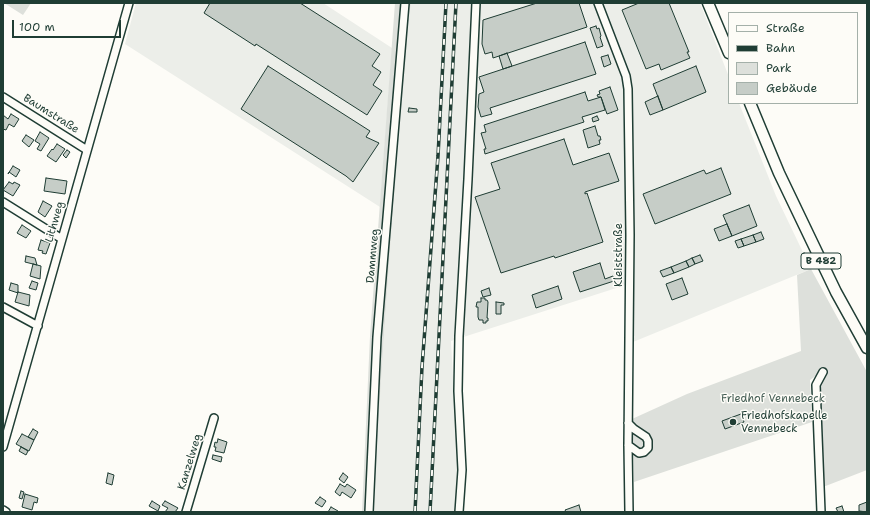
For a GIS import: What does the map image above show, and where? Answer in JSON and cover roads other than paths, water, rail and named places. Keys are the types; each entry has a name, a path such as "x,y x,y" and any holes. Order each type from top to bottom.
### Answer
{"main road":[{"path":"708,3 728,51"},
{"name":"B 482","path":"750,104 779,173 829,278 867,348"}],"street":[{"name":"Lithweg","path":"3,447 129,3"},
{"name":"Dammweg","path":"369,512 377,337 405,3"},
{"path":"459,512 462,470 458,391 459,336 476,3"},
{"name":"Kleiststraße","path":"598,3 626,76 628,89 630,235 628,423 629,512"},
{"name":"Baumstraße","path":"3,96 87,150"},
{"path":"3,202 62,239"},
{"path":"3,307 38,326"},
{"path":"821,512 816,385 823,372"},
{"name":"Kanzelweg","path":"186,512 214,418"},
{"path":"628,423 646,437 648,441 648,448 644,452 639,453 628,445"}],"railway":[{"path":"415,512 422,367 438,156 446,3"},
{"path":"430,512 456,3"}],"place":[{"name":"Friedhofskapelle Vennebeck","path":"733,422"}],"park label":[{"name":"Friedhof Vennebeck","path":"773,399"}]}
